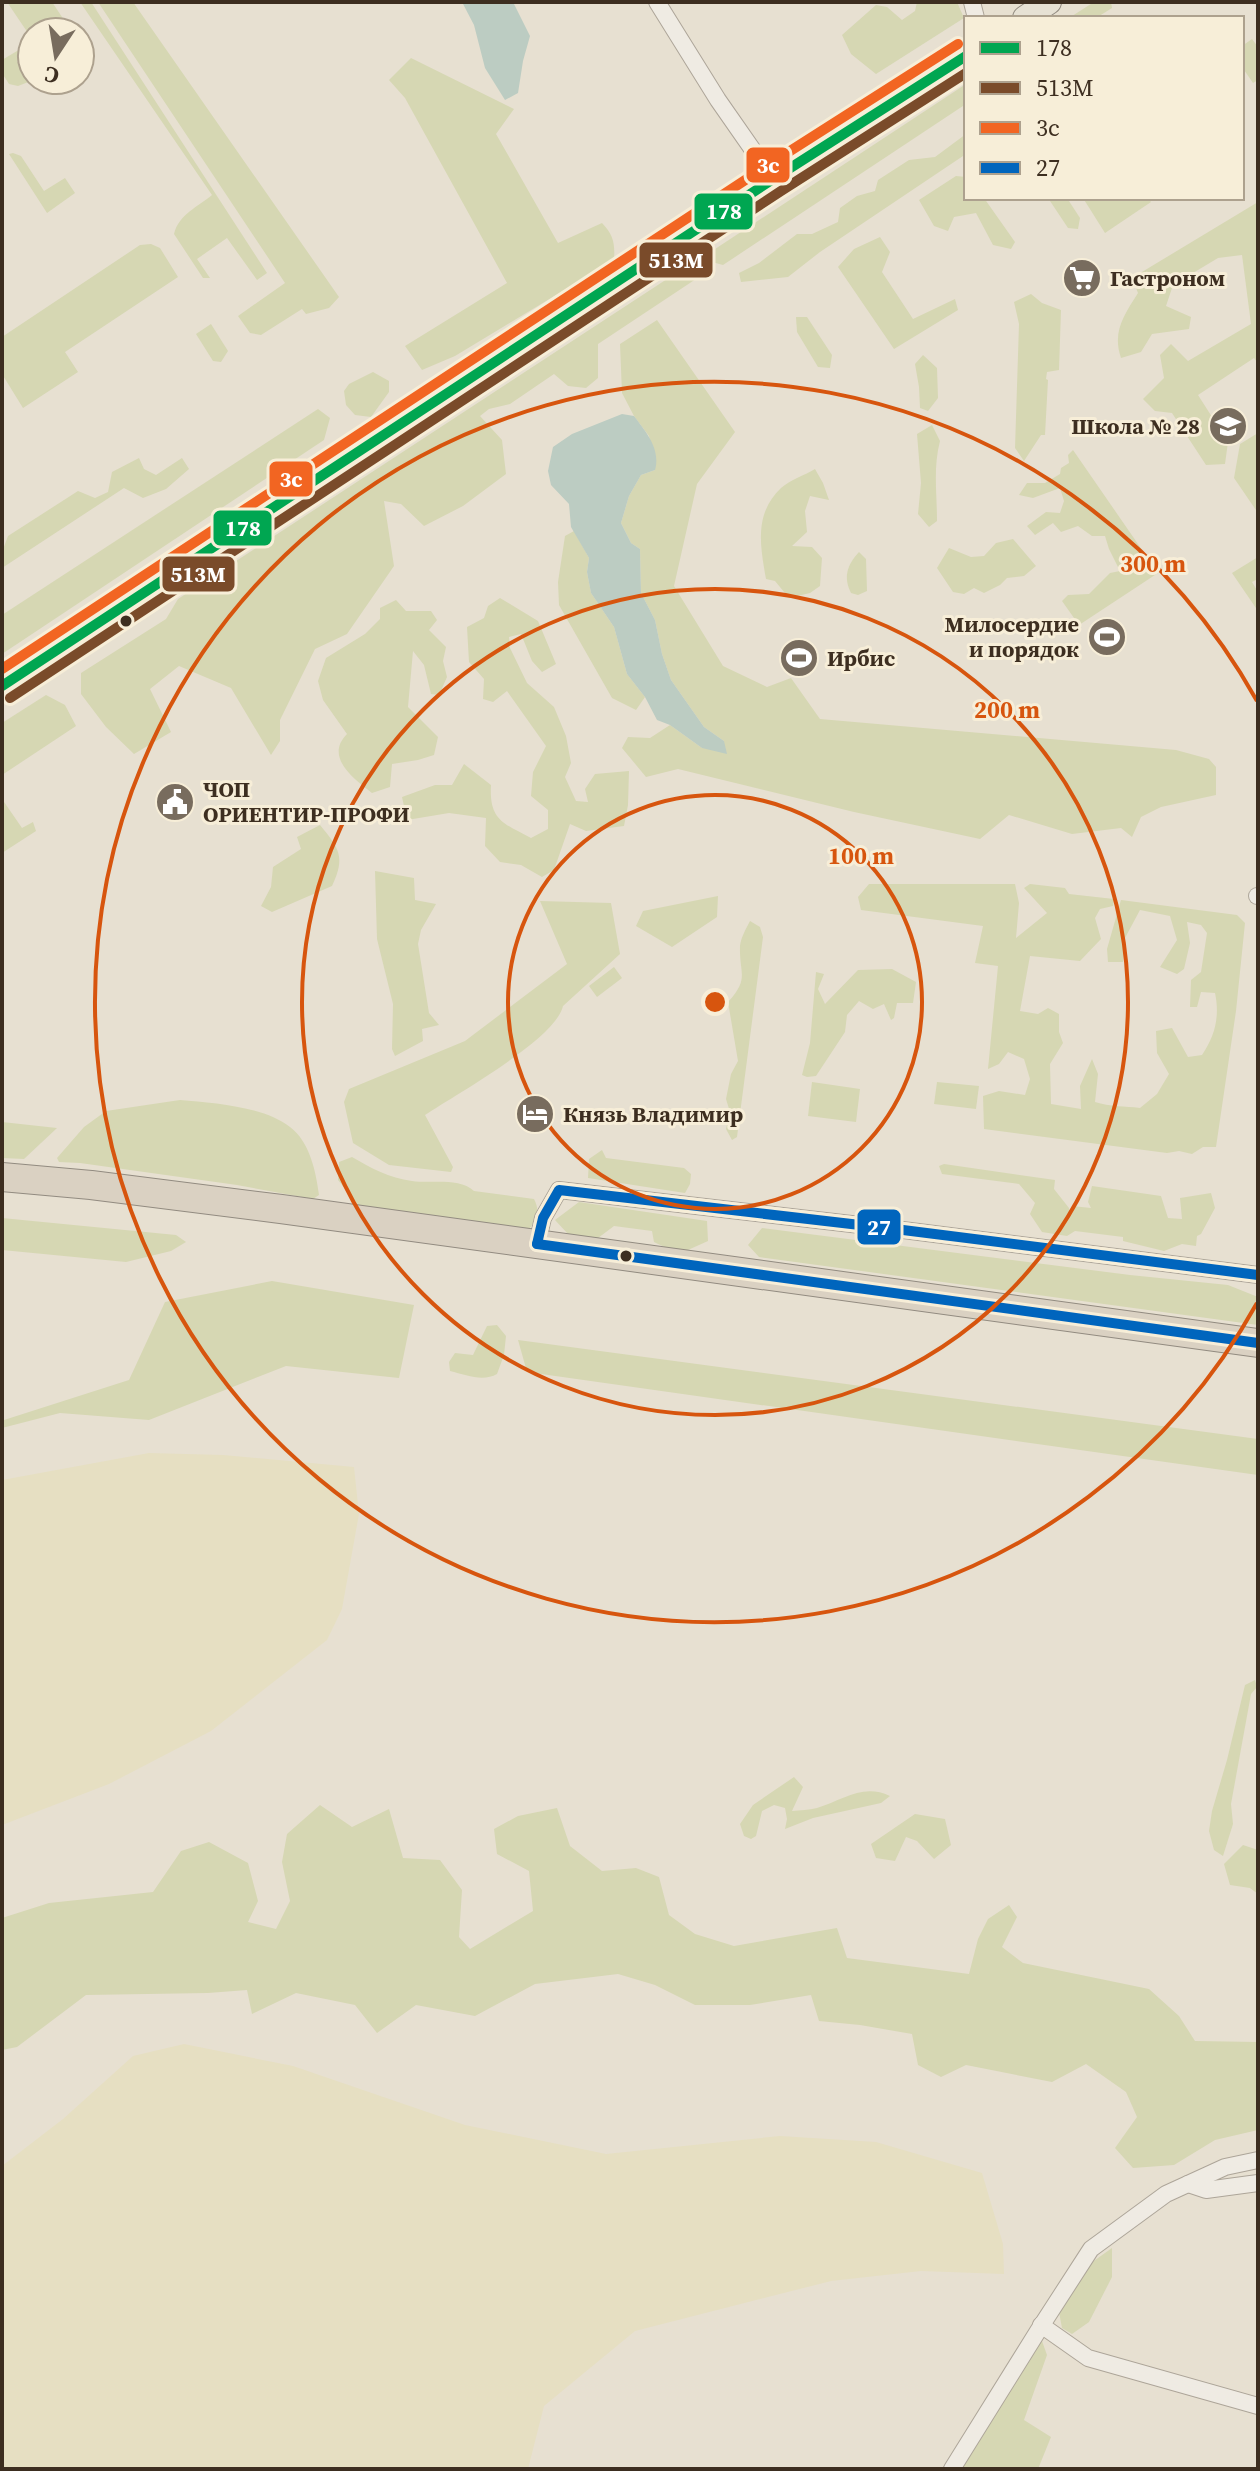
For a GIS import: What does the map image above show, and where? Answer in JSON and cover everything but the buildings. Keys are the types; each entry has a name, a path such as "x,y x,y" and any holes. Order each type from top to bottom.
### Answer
{"highway":[{"path":"2,1177 252,1205 1258,1343"},
{"path":"2,1192 256,1221 1258,1357"}],"main road":[{"path":"1028,16 1049,2"},
{"path":"2,686 773,179 964,57"}],"street":[{"path":"657,2 718,100 773,179"},
{"path":"537,1244 543,1218 559,1190 1258,1275"},
{"path":"952,2469 1091,2249 1166,2194 1225,2167 1258,2160"},
{"path":"1188,2184 1206,2190 1258,2183"},
{"path":"1041,2325 1088,2358 1258,2406"}],"shaded area":[{"path":"462,2 513,2 530,36 518,93 505,100 485,68 474,25"},
{"path":"622,414 634,416 651,441 656,455 655,470 641,475 629,496 621,523 631,543 640,549 641,593 655,620 671,680 704,727 724,741 727,754 702,748 670,725 657,720 645,697 627,674 614,627 591,593 587,572 589,558 571,527 569,504 551,485 548,471 553,447 572,434"},
{"path":"149,1453 223,1455 354,1467 359,1514 342,1609 327,1640 211,1731 109,1784 2,1825 2,1480"},
{"path":"184,2044 293,2066 465,2125 606,2154 780,2136 876,2142 982,2173 1003,2244 1004,2274 921,2271 831,2281 635,2331 544,2406 528,2469 2,2469 2,2166 63,2119 133,2056"}],"green space":[{"path":"7,2 52,2 61,16 16,16"},
{"path":"80,2 91,2 267,273 257,280 227,238 197,259 210,278 203,278 174,234 185,216 212,195 96,25 96,16 90,16"},
{"path":"98,2 133,2 339,297 329,308 306,314 302,309 261,335 250,333 238,316 285,283"},
{"path":"917,2 957,2 964,18 876,74 851,54 842,35 876,5 887,7 902,20 915,11"},
{"path":"1094,2 1111,2 1112,8 1099,16 1072,16"},
{"path":"1252,39 1258,47 1258,80 1253,83 1244,70 1244,45"},
{"path":"16,52 16,86 9,84 2,73 2,60"},
{"path":"411,58 514,109 496,134 558,243 602,223 611,236 614,250 614,260 455,356 422,370 405,346 507,283 405,98 389,80"},
{"path":"964,85 964,105 723,265 712,262 709,253"},
{"path":"964,135 964,155 788,277 741,282 739,273 759,263 797,234 812,234 838,222 840,208 857,196 875,191 878,180 909,160 935,157"},
{"path":"9,154 21,156 44,191 65,178 75,193 47,213"},
{"path":"956,176 964,177 964,200 985,200 1015,242 1011,249 993,245 976,213 954,217 948,231 934,226 919,200"},
{"path":"1049,200 1068,200 1080,218 1078,229 1068,228"},
{"path":"1084,200 1151,202 1105,233"},
{"path":"1258,202 1258,363 1254,358 1198,395 1228,442 1225,464 1206,465 1172,413 1155,411 1143,399 1164,378 1160,355 1171,344 1188,361 1251,324 1242,255 1218,258 1173,285 1166,306 1191,317 1189,329 1152,334 1141,352 1121,358 1119,332 1124,316 1138,293 1132,278"},
{"path":"880,237 890,252 882,272 913,319 955,299 958,310 894,349 838,267 854,249"},
{"path":"151,244 160,248 178,277 65,352 78,372 23,408 2,374 2,337 140,245"},
{"path":"693,262 705,273 598,344 598,378 586,388 568,386 554,374 510,404 489,409 480,416 502,440 506,474 463,506 424,526 401,504 384,501 394,566 347,634 315,649 280,720 280,741 271,755 231,688 179,666 150,689 171,732 134,754 106,727 81,694 81,673 166,619 178,599"},
{"path":"1031,294 1042,303 1061,310 1059,370 1047,372 1045,435 1041,435 1024,461 1015,448 1019,324 1014,302"},
{"path":"796,317 807,317 832,355 830,368 818,367 797,332"},
{"path":"657,320 735,432 697,484 674,586 723,666 767,687 791,678 820,719 1176,750 1209,759 1216,767 1216,795 1161,807 1141,817 1132,837 1121,828 1072,834 1009,815 980,839 678,769 646,777 622,748 628,737 650,738 670,725 702,748 724,741 704,727 671,680 655,620 641,593 640,549 631,543 621,523 629,496 641,475 655,470 649,436 622,393 620,344"},
{"path":"211,324 228,351 221,362 213,361 196,334"},
{"path":"923,355 937,368 938,398 928,411 920,408 915,364"},
{"path":"373,372 389,381 389,392 371,417 355,415 346,405 344,391 349,384"},
{"path":"318,409 330,418 324,440 2,654 2,615"},
{"path":"932,425 940,441 936,471 937,521 929,527 918,514 921,483 917,434"},
{"path":"1258,433 1258,513 1234,478 1240,444"},
{"path":"1073,450 1158,573 1079,625 1062,601 1068,595 1089,594 1110,573 1120,571 1105,536 1092,536 1078,526 1061,532 1053,523 1035,535 1027,526 1046,512 1060,513 1064,501 1060,488 1033,498 1019,495 1027,483 1045,483 1060,474 1061,468 1069,463 1068,455"},
{"path":"139,458 144,469 156,475 182,458 189,469 166,489 143,498 124,488 2,568 2,552 8,536 78,491 95,498 108,492 112,472"},
{"path":"815,469 829,500 810,496 805,511 807,532 792,546 812,547 822,558 820,586 810,593 789,598 775,581 766,579 761,542 763,519 766,508 781,488"},
{"path":"574,531 589,558 587,572 591,593 614,627 627,674 645,697 636,710 612,698 559,605 558,582 565,536"},
{"path":"1013,539 1036,566 1024,576 1007,578 984,593 974,588 964,594 953,592 937,568 949,548 971,557 984,556 996,543"},
{"path":"859,552 866,559 867,591 858,595 851,593 847,576 849,566"},
{"path":"1258,557 1258,579 1252,582 1258,592 1258,611 1232,573"},
{"path":"500,598 538,621 556,664 542,672 532,661 521,634 509,637 510,648 527,683 554,707 566,736 571,763 565,777 576,801 588,802 585,789 595,774 629,771 624,826 586,831 570,824 554,870 542,877 521,865 500,862 485,846 486,818 449,813 407,820 402,797 435,785 452,785 464,764 491,785 492,806 506,824 531,838 548,829 548,810 531,796 533,772 546,746 507,691 493,702 483,699 484,679 469,662 467,627 484,618 488,606"},
{"path":"396,600 406,611 431,611 437,620 429,630 446,647 443,661 447,677 439,695 431,694 424,665 413,651 408,707 438,737 434,755 392,764 390,787 372,793 350,774 340,759 341,743 347,734 323,700 318,681 326,658 365,634 380,619 380,608"},
{"path":"46,695 65,705 76,726 2,775 2,723"},
{"path":"2,799 22,828 33,822 36,831 2,853"},
{"path":"320,825 338,853 339,867 332,886 272,912 261,906 271,887 273,867 301,849 297,837"},
{"path":"375,871 414,878 415,900 436,904 421,930 418,944 429,1013 439,1025 422,1029 423,1041 395,1056 392,1049 393,1004 377,939"},
{"path":"869,884 1015,884 1019,903 1016,938 1047,913 1024,888 1030,884 1065,888 1069,894 1114,899 1113,906 1100,909 1095,918 1101,939 1080,961 1030,956 1020,1011 1038,1014 1048,1008 1059,1014 1059,1032 1063,1043 1050,1064 1051,1104 1081,1109 1080,1086 1092,1059 1098,1074 1095,1102 1140,1108 1157,1094 1169,1074 1157,1053 1156,1031 1172,1028 1188,1057 1202,1055 1215,1026 1215,993 1201,992 1197,1007 1190,1007 1191,980 1201,972 1207,933 1201,925 1187,922 1190,943 1184,969 1177,974 1160,967 1177,940 1170,916 1140,910 1125,938 1123,962 1108,962 1107,949 1121,900 1237,915 1245,923 1216,1147 1203,1147 1192,1154 1179,1151 1167,1153 984,1129 983,1096 999,1091 1025,1095 1030,1079 1024,1059 1008,1052 999,1064 988,1069 998,966 975,963 983,926 861,910 858,897"},
{"path":"718,896 717,917 672,947 636,926 643,911"},
{"path":"540,901 611,903 620,954 563,1006 543,1034 524,1050 425,1115 453,1167 451,1172 389,1165 353,1143 344,1102 349,1089 465,1041 567,964"},
{"path":"750,921 760,927 763,937 737,1137 732,1140 726,1129 730,1112 726,1099 731,1074 738,1061 728,1002 741,981 740,946"},
{"path":"614,967 622,978 597,997 589,986"},
{"path":"892,969 916,982 913,1003 897,1003 891,1020 884,1004 873,1009 859,1001 847,1015 845,1032 816,1076 802,1075 810,1043 816,972 824,974 818,989 825,1004 858,970"},
{"path":"812,1082 860,1089 856,1122 808,1116"},
{"path":"937,1082 979,1086 976,1109 934,1104"},
{"path":"180,1100 252,1110 290,1127 307,1149 319,1195 313,1199 237,1185 59,1162 57,1158 84,1127 106,1111"},
{"path":"2,1122 57,1128 24,1159 2,1158"},
{"path":"602,1150 606,1158 684,1168 691,1174 690,1184 685,1193 588,1178 589,1159"},
{"path":"352,1157 404,1180 453,1182 474,1191 534,1199 536,1218 529,1229 360,1207 338,1180 339,1162"},
{"path":"944,1164 1055,1180 1054,1189 1069,1208 1070,1216 1072,1206 1091,1208 1088,1202 1092,1186 1161,1196 1168,1218 1182,1219 1180,1198 1211,1193 1215,1208 1197,1236 1196,1246 1182,1244 1164,1251 1123,1241 1123,1237 1075,1231 1067,1236 1042,1232 1030,1214 1035,1203 1019,1184 942,1174 939,1166"},
{"path":"579,1202 707,1221 708,1241 679,1254 654,1242 652,1231 614,1226 598,1238 568,1234 555,1220"},
{"path":"2,1218 176,1235 186,1242 171,1251 126,1262 2,1250"},
{"path":"762,1228 1228,1285 1258,1297 1258,1325 759,1257 748,1245"},
{"path":"272,1281 414,1305 399,1378 286,1366 149,1420 60,1413 2,1428 2,1419 129,1380 165,1302"},
{"path":"497,1325 506,1336 504,1355 497,1374 480,1378 450,1371 449,1362 455,1353 473,1355 487,1326"},
{"path":"518,1340 1258,1439 1258,1475 527,1372"},
{"path":"1255,1680 1257,1687 1251,1694 1231,1804 1233,1824 1223,1856 1214,1850 1209,1831 1212,1811 1245,1685"},
{"path":"794,1777 803,1787 792,1811 817,1808 862,1792 880,1792 890,1796 881,1803 813,1818 785,1829 785,1808 774,1805 762,1811 756,1836 751,1839 744,1836 740,1824 753,1805"},
{"path":"320,1805 352,1827 389,1809 403,1858 440,1860 462,1890 459,1937 470,1949 533,1911 529,1871 497,1854 494,1829 518,1816 557,1808 570,1846 602,1871 636,1868 659,1877 669,1915 695,1934 734,1946 837,1928 847,1958 969,1974 978,1939 988,1919 1009,1905 1017,1917 1002,1947 1023,1963 1149,1989 1179,2016 1195,2041 1258,2042 1258,2130 1215,2140 1174,2165 1133,2168 1115,2148 1137,2117 1126,2092 1086,2064 1052,2082 966,2065 941,2077 918,2065 912,2034 819,2021 811,1995 750,2005 695,2005 655,1985 618,1974 535,1984 475,2016 416,2005 377,2033 355,2005 296,1993 252,2014 247,1990 86,1995 17,2047 2,2050 2,1918 49,1903 153,1892 181,1851 209,1842 248,1863 258,1901 248,1922 276,1929 290,1901 282,1862 287,1834"},
{"path":"915,1814 945,1819 951,1845 934,1859 917,1841 906,1837 895,1861 876,1858 871,1844"},
{"path":"1243,1845 1258,1850 1258,1894 1250,1888 1230,1885 1224,1864"},
{"path":"1112,2248 1112,2277 1089,2322 1072,2334 1062,2328 1059,2312 1091,2263"},
{"path":"1042,2341 1047,2355 1024,2420 1051,2437 1038,2469 960,2469 1036,2346"}],"transit line":[{"name":"3с","path":"2,669 765,167 958,44"},
{"name":"178","path":"2,686 773,179 964,57"},
{"name":"513М","path":"10,698 781,191 964,74"},
{"name":"27","path":"537,1244 543,1218 559,1190 1258,1275"},
{"name":"27","path":"537,1244 1258,1343"}],"place":[{"name":"Гастроном","path":"1082,278"},
{"name":"Школа № 28","path":"1228,426"},
{"name":"Милосердие и порядок","path":"1107,637"},
{"name":"Ирбис","path":"799,658"},
{"name":"ЧОП ОРИЕНТИР-ПРОФИ","path":"175,802"},
{"name":"Князь Владимир","path":"535,1114"}]}
